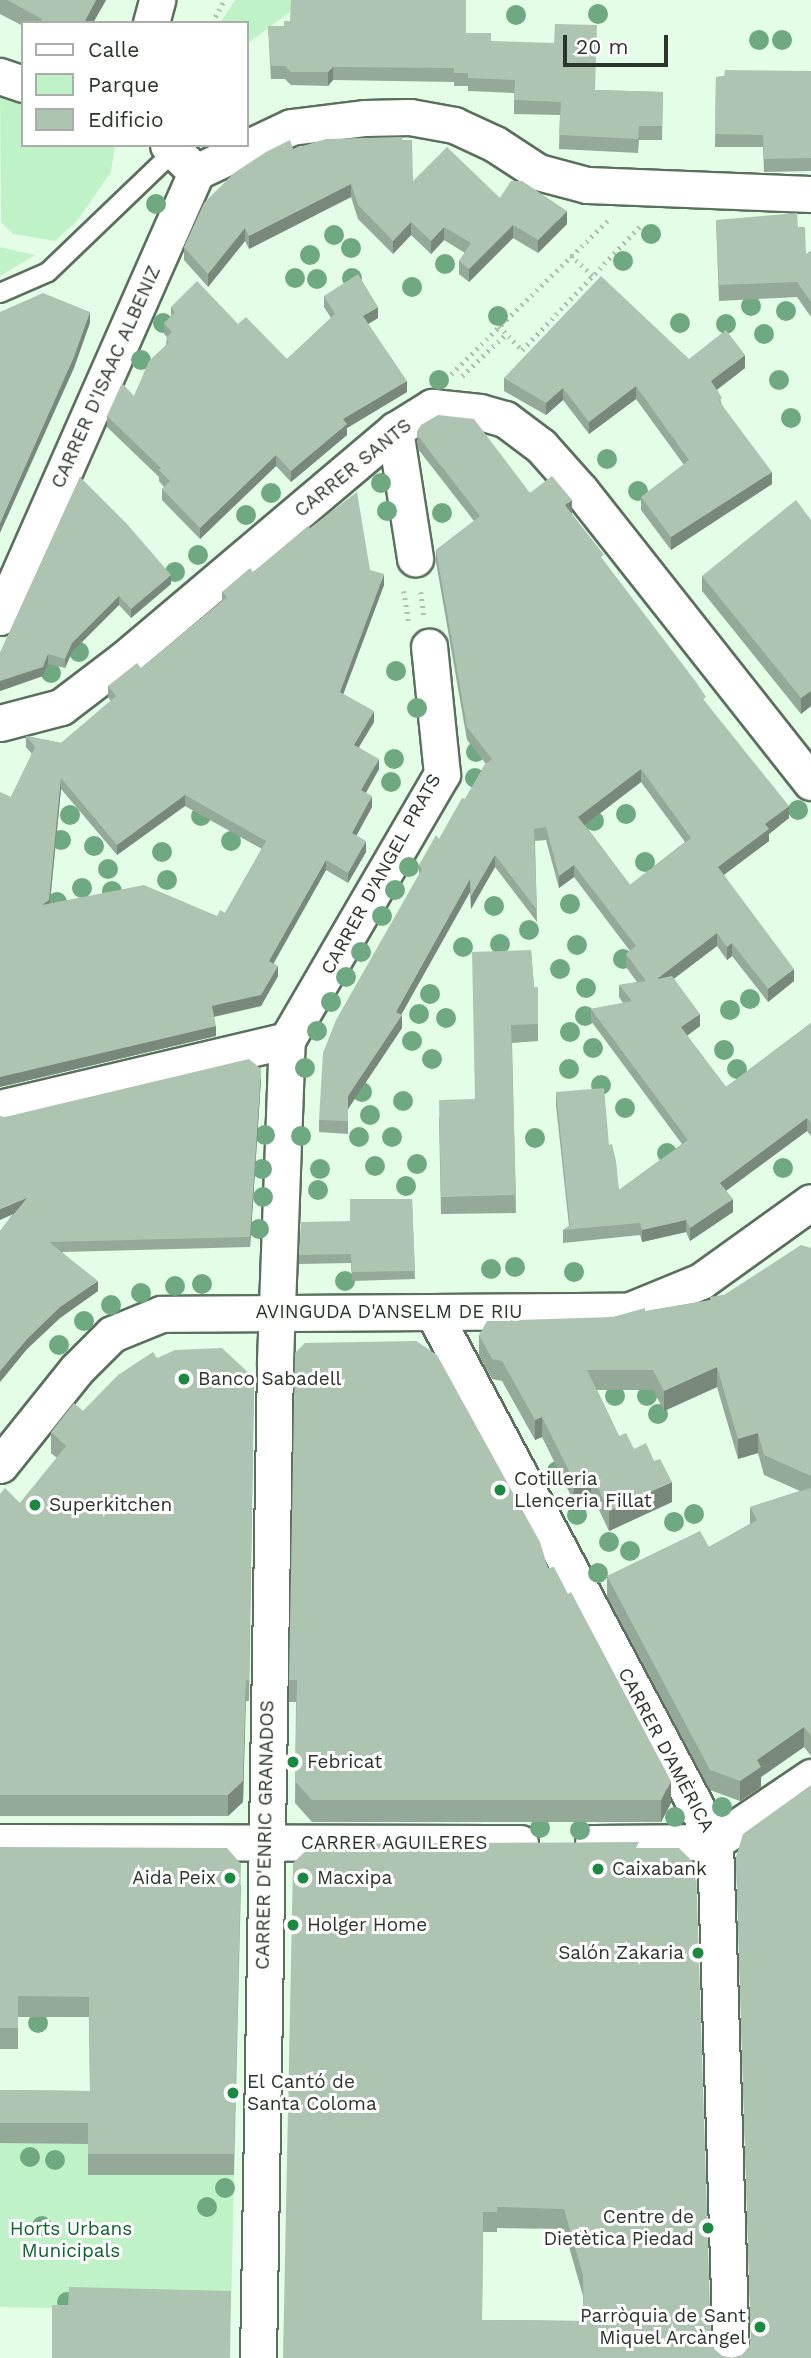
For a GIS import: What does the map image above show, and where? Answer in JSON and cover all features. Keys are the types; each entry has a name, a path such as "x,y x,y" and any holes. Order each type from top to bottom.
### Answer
{"street":[{"path":"152,21 157,0"},
{"path":"0,76 21,83"},
{"path":"248,138 291,127 365,118 410,117 454,124 495,144 538,172 587,186 811,194"},
{"path":"180,156 214,147"},
{"name":"CARRER D'ISAAC ALBENIZ","path":"0,617 180,156"},
{"name":"CARRER SANTS","path":"0,723 61,707 124,659 395,430 432,407 480,412 505,419 526,432 581,491 811,782"},
{"path":"395,430 409,571"},
{"name":"CARRER D'ANGEL PRATS","path":"277,1312 287,1040 442,774 419,635"},
{"path":"0,1108 287,1040"},
{"name":"AVINGUDA D'ANSELM DE RIU","path":"0,1465 77,1369 112,1335 161,1314 628,1311 701,1280 811,1202"},
{"name":"CARRER D'ENRIC GRANADOS","path":"258,2358 277,1312"},
{"name":"CARRER D'AMÈRICA","path":"434,1314 715,1842 731,2358"},
{"path":"715,1842 811,1777"},
{"name":"CARRER AGUILERES","path":"0,1842 715,1842"}],"lane":[{"path":"0,293 48,272 180,156"}],"path":[{"path":"213,21 224,0"},
{"path":"451,373 612,215"},
{"path":"499,326 522,350 647,220"},
{"path":"572,255 593,276"},
{"path":"456,381 506,333"},
{"path":"409,571 419,635"},
{"path":"409,571 419,635"}],"green space":[{"path":"235,0 306,0 248,43 248,21 221,21"},
{"path":"0,92 21,100 21,147 115,147 111,172 77,221 55,241 13,234 1,222"},
{"path":"0,247 35,255 0,276"},
{"name":"Horts Urbans Municipals","path":"0,2143 88,2143 88,2175 234,2175 231,2312 0,2307"}],"building":[{"path":"7,0 96,0 85,21 41,21 42,19"},
{"path":"291,0 466,0 466,33 491,33 491,41 554,43 555,24 597,25 595,90 663,92 662,126 639,126 638,139 559,135 561,102 514,100 515,80 468,78 468,73 454,73 454,68 333,67 328,72 291,72 285,66 271,66 268,26 284,26 284,21 290,21"},
{"path":"725,70 811,71 811,158 764,159 763,135 715,134 716,77 724,76"},
{"path":"403,137 402,140 412,140 413,181 447,147 500,198 511,181 522,181 567,211 538,240 513,225 469,269 459,261 471,243 444,227 431,241 411,222 393,241 358,205 351,184 249,236 245,228 208,274 184,247 204,203 234,173 266,152 290,140 293,149 326,139"},
{"path":"797,213 798,227 805,227 806,254 811,251 811,302 797,282 719,285 716,220"},
{"path":"358,274 378,307 363,316 407,381 343,419 347,424 291,471 276,455 200,528 162,489 170,481 159,470 161,468 107,416 122,383 134,396 149,361 169,342 166,338 172,332 164,323 175,312 171,307 197,281 238,324 246,317 287,359 335,314 324,296"},
{"path":"601,276 689,359 726,330 745,355 711,381 722,398 719,401 772,472 671,537 641,497 689,460 636,386 589,422 563,388 546,403 504,378"},
{"path":"43,293 90,312 74,357 0,523 0,312"},
{"path":"438,415 474,419 530,493 552,476 572,500 565,505 604,555 601,557 696,682 706,697 703,699 789,806 765,824 769,829 718,867 794,969 768,989 732,943 727,947 717,933 657,979 672,976 700,1014 681,1027 726,1087 811,1023 811,1123 807,1118 720,1183 733,1199 690,1228 686,1220 642,1230 640,1223 563,1230 570,1225 556,1092 604,1088 609,1145 612,1144 616,1161 619,1190 688,1140 591,1009 632,1001 619,985 646,981 626,954 636,946 574,865 559,876 546,827 534,829 537,910 495,855 471,896 470,879 396,1012 402,1015 348,1096 348,1121 319,1120 323,1053 336,1020 422,869 419,865 436,835 439,839 462,798 465,799 485,764 492,759 467,727 436,550 480,516 418,436 417,431 421,425","holes":["641,769 691,838 630,885 578,817"]},
{"path":"80,477 127,524 171,575 131,609 119,596 72,643 65,659 48,654 43,667 0,681 0,653"},
{"path":"357,492 370,570 384,574 340,692 374,711 354,745 379,759 361,790 372,796 352,833 366,841 348,873 326,860 269,961 278,966 261,995 212,1006 216,1026 0,1077 0,792 11,797 35,747 26,736 61,743 116,696 108,686 137,663 141,668 227,597 222,592 250,568 253,572 308,526 310,528","holes":["61,778 117,845 185,795 266,841 225,913 220,910 217,916 144,885 42,905 49,900"]},
{"path":"796,500 811,520 811,691 801,698 702,576"},
{"path":"531,950 534,987 538,987 538,1024 511,1025 516,1195 441,1197 439,1100 475,1099 472,952"},
{"path":"249,1059 261,1069 250,1237 49,1242 98,1281 60,1307 27,1339 0,1371 0,1231 27,1198 0,1209 0,1116"},
{"path":"350,1199 412,1199 415,1271 352,1272 351,1254 299,1255 301,1222 350,1221"},
{"path":"801,1245 811,1248 811,1476 764,1455 758,1433 738,1439 717,1367 664,1391 653,1370 587,1370 619,1436 626,1433 634,1449 646,1443 654,1461 660,1459 672,1482 609,1511 591,1473 574,1481 542,1417 535,1420 502,1361 492,1359 479,1335 487,1321 613,1317 645,1308 645,1311 711,1300 710,1297 724,1295"},
{"path":"416,1341 437,1355 540,1542 548,1568 554,1567 568,1594 571,1592 671,1781 661,1800 312,1800 295,1781 297,1680 289,1680 295,1353 305,1343"},
{"path":"222,1348 254,1378 249,1680 246,1680 243,1781 228,1795 0,1795 0,1494 5,1488 20,1503 66,1446 51,1432 74,1403 83,1411 118,1375 153,1352 157,1358 175,1350"},
{"path":"811,1488 811,1736 804,1727 757,1760 761,1767 740,1781 710,1770 607,1576 700,1531 709,1547 757,1520 750,1507"},
{"path":"811,1785 811,2358 732,2358 742,2355 749,2347 751,2337 736,1857 743,1834"},
{"path":"639,1842 636,1848 679,1848 696,1865 711,2338 714,2349 722,2356 732,2358 283,2358 293,1863 313,1844","holes":["497,2207 564,2209 583,2275 584,2321 482,2320 483,2212 497,2212"]},
{"path":"0,1847 227,1848 241,1864 234,2154 88,2154 88,2123 0,2123 0,2090 90,2091 89,1997 18,1996 18,2028 0,2028"},
{"path":"69,2287 231,2291 230,2358 52,2358 52,2305 68,2305"}],"place":[{"name":"Banco Sabadell","path":"184,1379"},
{"name":"Cotilleria Llenceria Fillat","path":"500,1490"},
{"name":"Superkitchen","path":"35,1505"},
{"name":"Febricat","path":"293,1762"},
{"name":"Caixabank","path":"598,1869"},
{"name":"Aida Peix","path":"230,1878"},
{"name":"Macxipa","path":"303,1878"},
{"name":"Holger Home","path":"293,1925"},
{"name":"Salón Zakaria","path":"698,1953"},
{"name":"El Cantó de Santa Coloma","path":"233,2093"},
{"name":"Centre de Dietètica Piedad","path":"708,2228"},
{"name":"Parròquia de Sant Miquel Arcàngel","path":"760,2327"}]}
